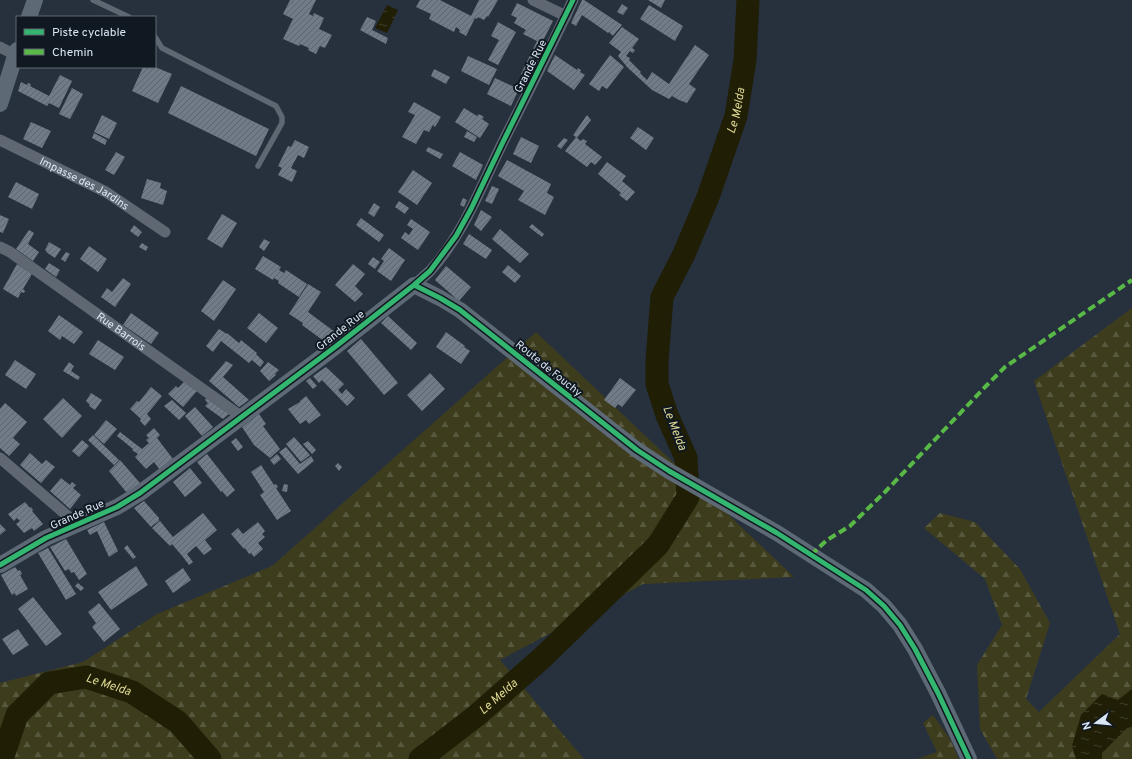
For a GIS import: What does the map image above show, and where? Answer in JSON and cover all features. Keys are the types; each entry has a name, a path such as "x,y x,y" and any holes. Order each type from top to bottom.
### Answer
{"street":[{"path":"29,16 36,0"},
{"path":"533,0 566,16"},
{"name":"Grande Rue","path":"0,564 46,538 117,507 140,493 335,347 430,271 456,236 472,209 502,144 573,0"},
{"path":"0,46 16,52 0,104"},
{"name":"Impasse des Jardins","path":"0,140 106,192 165,232"},
{"name":"Rue Barrois","path":"0,247 10,252 242,417"},
{"name":"Route de Fouchy","path":"414,285 440,298 484,327 637,450 669,471 777,533 866,590 884,606 900,625 915,649 938,693 969,759"},
{"path":"0,458 77,524"}],"lane":[{"path":"93,0 127,16"},
{"path":"156,39 162,48 276,106 282,117 282,123 258,166"}],"green space":[{"path":"1132,308 1132,759 997,759 980,729 977,665 1002,625 985,579 924,528 940,513 975,522 1020,569 1050,623 1026,699 1039,712 1120,634 1034,381"},
{"path":"536,332 794,577 643,584 500,660 584,759 0,759 0,683 83,662 157,614 272,566"},
{"path":"933,715 950,739 959,759 917,759 937,752 923,723"}],"water":[{"path":"387,5 398,10 387,33 375,28"},
{"path":"1132,689 1132,727 1127,728 1102,753 1102,759 1076,759 1072,746 1081,715 1102,694 1118,700"}],"building":[{"path":"290,0 316,0 309,14 313,16 314,13 324,18 319,29 332,35 325,48 320,46 316,54 308,50 309,48 300,44 299,46 283,39 293,19 283,14"},
{"path":"420,0 440,0 471,16 479,0 498,0 488,17 487,16 484,20 478,17 477,19 475,18 466,36 459,32 460,30 456,27 454,32 429,19 431,14 416,7"},
{"path":"582,0 622,25 613,36 582,15 576,26 571,23"},
{"path":"648,0 665,0 661,8"},
{"path":"517,3 553,21 525,76 521,74 537,41 523,34 526,30 514,23 517,18 511,15"},
{"path":"622,4 628,8 623,15 617,12"},
{"path":"649,5 683,26 675,41 640,19"},
{"path":"367,17 376,21 372,30 388,38 386,44 360,30"},
{"path":"498,22 516,32 498,65 488,60 499,40 491,36"},
{"path":"622,27 639,39 632,48 635,50 633,53 630,51 626,56 630,58 629,60 647,80 652,72 669,84 695,45 709,55 689,84 696,89 687,103 672,96 669,99 652,90 628,68 618,56 621,52 609,43"},
{"path":"555,55 577,70 578,68 581,70 580,72 585,75 574,90 547,71"},
{"path":"610,55 624,67 607,89 602,86 599,91 589,84"},
{"path":"468,56 497,69 489,85 461,71"},
{"path":"156,67 172,74 158,103 132,91 143,68"},
{"path":"434,69 450,77 446,84 431,76"},
{"path":"60,75 72,81 59,108 49,103 47,106 18,91 21,82 27,85 28,83 31,84 30,86 49,96"},
{"path":"495,78 519,89 511,106 487,94"},
{"path":"181,86 269,129 256,156 168,113"},
{"path":"72,88 83,94 70,119 59,114"},
{"path":"414,102 441,117 435,127 433,125 429,132 424,130 416,144 402,137 415,115 408,112"},
{"path":"464,108 477,116 479,114 484,117 482,119 489,124 480,138 455,122"},
{"path":"102,115 117,123 109,139 94,132"},
{"path":"587,115 591,120 577,138 581,141 583,139 587,141 585,144 602,157 595,165 591,162 587,167 565,151 576,137 573,135"},
{"path":"31,122 51,131 42,148 23,139"},
{"path":"638,127 654,138 646,150 630,138"},
{"path":"467,131 477,137 474,142 464,137"},
{"path":"94,133 107,140 105,145 92,138"},
{"path":"521,137 539,146 531,163 513,154"},
{"path":"564,138 568,140 561,149 557,146"},
{"path":"295,140 309,147 304,158 298,155 291,168 297,171 292,182 278,175 282,168 278,166 288,146 291,147"},
{"path":"428,147 443,154 440,159 426,151"},
{"path":"116,152 125,157 114,175 105,170"},
{"path":"460,152 483,165 476,180 452,166"},
{"path":"507,160 551,184 547,193 554,197 545,215 518,200 524,191 498,176"},
{"path":"607,162 626,176 622,181 635,192 627,201 619,195 621,193 598,174"},
{"path":"413,170 432,183 417,205 398,192"},
{"path":"147,179 161,183 160,188 167,191 163,205 141,198"},
{"path":"16,182 39,194 32,209 8,197"},
{"path":"492,186 499,189 492,204 485,201"},
{"path":"463,198 467,200 464,207 460,205"},
{"path":"399,201 409,208 405,214 395,207"},
{"path":"374,203 380,207 374,217 368,213"},
{"path":"481,210 492,217 481,231 474,225"},
{"path":"222,214 237,223 222,248 207,239"},
{"path":"0,215 9,219 3,233 0,232"},
{"path":"361,218 384,235 379,242 356,225"},
{"path":"411,219 430,232 418,250 401,238 405,232 409,235 413,229 407,225"},
{"path":"532,224 544,234 542,237 529,227"},
{"path":"134,225 142,232 138,237 130,231"},
{"path":"500,229 529,254 520,263 492,239"},
{"path":"29,230 34,233 28,244 39,252 33,261 16,249"},
{"path":"469,234 492,250 486,259 463,244"},
{"path":"264,239 270,242 264,251 259,247"},
{"path":"49,242 61,249 55,258 45,250"},
{"path":"142,243 148,247 146,251 139,247"},
{"path":"89,246 107,259 98,272 80,259"},
{"path":"389,248 405,260 391,281 377,271 384,261 381,259"},
{"path":"66,252 70,254 65,262 61,259"},
{"path":"263,256 281,267 279,270 284,273 286,270 307,284 299,297 278,283 279,281 274,278 273,280 255,269"},
{"path":"373,257 380,262 375,269 368,264"},
{"path":"49,263 60,270 56,277 45,269"},
{"path":"17,264 32,274 23,289 25,291 24,293 21,292 18,298 3,289"},
{"path":"353,264 365,274 355,286 363,294 355,302 335,285"},
{"path":"508,265 521,276 515,283 502,272"},
{"path":"446,266 471,287 459,301 435,280"},
{"path":"123,278 131,284 115,307 101,297 107,288 112,292"},
{"path":"223,280 236,289 214,321 201,311"},
{"path":"308,284 321,292 308,312 339,335 328,344 302,325 303,323 289,314"},
{"path":"131,313 159,333 151,344 123,325"},
{"path":"259,313 278,328 266,343 247,328"},
{"path":"59,315 83,332 74,344 62,336 60,340 48,331"},
{"path":"353,316 357,320 348,327 345,323"},
{"path":"388,316 417,343 411,350 381,323"},
{"path":"219,329 227,333 239,343 241,340 257,353 256,354 264,362 260,367 252,360 249,363 221,341 213,352 206,346"},
{"path":"446,332 470,351 461,364 436,347"},
{"path":"361,339 398,383 384,395 347,351"},
{"path":"98,340 124,357 115,370 89,354"},
{"path":"15,360 36,374 26,389 5,375"},
{"path":"226,361 233,365 223,377 249,400 239,407 209,381"},
{"path":"69,362 74,366 71,371 80,377 78,380 63,371"},
{"path":"268,362 279,370 269,381 260,371"},
{"path":"326,367 344,384 338,390 342,394 346,389 355,398 347,406 322,380 319,383 313,376"},
{"path":"430,373 445,389 422,411 407,395"},
{"path":"310,378 317,386 313,389 306,381"},
{"path":"620,378 636,390 622,407 618,404 615,408 604,400"},
{"path":"184,382 197,391 183,407 168,394 176,386 178,388"},
{"path":"151,387 162,396 147,414 151,419 145,426 140,421 141,419 130,409 137,401 139,402"},
{"path":"91,393 102,400 95,410 89,406 90,405 86,401"},
{"path":"306,396 321,415 309,424 306,420 300,424 288,409 300,402"},
{"path":"63,398 82,416 62,438 43,419"},
{"path":"206,398 229,414 223,419 205,406 208,403 205,400"},
{"path":"172,400 186,413 179,420 164,406"},
{"path":"5,403 27,422 13,438 20,444 9,456 0,448 0,409"},
{"path":"195,407 213,427 202,436 185,416"},
{"path":"259,414 266,424 263,426 280,449 270,458 254,445 242,427"},
{"path":"106,420 117,429 104,444 94,435"},
{"path":"154,428 160,435 157,438 173,459 160,470 154,462 146,469 135,457 138,454 117,436 120,432 142,449 149,443 146,440 149,438 146,435"},
{"path":"93,435 119,460 114,465 88,440"},
{"path":"294,437 310,455 301,462 286,444"},
{"path":"236,438 243,447 238,451 231,442"},
{"path":"82,440 89,446 79,457 72,451"},
{"path":"308,441 316,450 312,454 303,444"},
{"path":"286,447 300,464 311,456 314,461 298,474 279,452"},
{"path":"30,453 42,464 46,460 55,467 41,483 20,465"},
{"path":"207,454 235,490 227,497 222,491 221,492 197,462"},
{"path":"277,454 281,459 274,465 270,460"},
{"path":"120,460 140,483 127,493 109,471"},
{"path":"338,463 342,467 339,471 335,466"},
{"path":"261,465 274,485 276,484 278,487 276,488 291,511 277,520 260,495 264,492 251,472"},
{"path":"190,468 202,483 185,497 173,482"},
{"path":"61,478 70,485 72,482 76,485 73,488 81,495 70,509 50,491"},
{"path":"284,484 288,485 287,492 282,491"},
{"path":"144,501 159,518 159,521 151,527 134,508"},
{"path":"25,502 30,508 31,507 33,510 32,511 43,524 34,531 32,528 24,533 16,524 20,521 17,518 14,521 8,514"},
{"path":"203,513 217,530 205,540 212,549 204,555 196,546 187,554 193,562 189,565 172,544 170,546 152,528 160,521 173,537"},
{"path":"104,522 118,551 109,557 97,531 90,535 87,530"},
{"path":"258,522 265,531 262,534 265,537 258,543 263,549 254,557 251,553 249,554 245,548 244,549 231,534 238,528 243,534"},
{"path":"0,524 6,530 0,535"},
{"path":"66,539 87,574 79,580 74,572 71,573 69,569 65,571 50,547"},
{"path":"127,545 136,557 133,559 124,548"},
{"path":"48,548 76,594 66,600 38,553"},
{"path":"136,566 148,585 111,610 98,592"},
{"path":"15,567 18,571 20,570 22,574 20,575 28,589 16,596 15,593 12,595 1,575"},
{"path":"183,568 191,580 173,593 165,581"},
{"path":"78,583 84,588 81,591 75,586"},
{"path":"33,597 62,634 46,646 18,609"},
{"path":"99,603 120,629 104,642 92,627 96,623 88,612"},
{"path":"18,629 29,645 13,655 2,639"}],"waterway":[{"name":"Le Melda","path":"420,759 476,716 543,657 658,545 688,497 686,458 667,415 657,384 657,361 662,297 684,254 708,197 736,116 745,60 748,0"},
{"name":"Le Melda","path":"2,759 17,715 49,683 86,677 132,692 178,722 210,759"}],"marked path":[{"path":"811,555 827,540 850,526 885,492 1005,367 1132,280"}],"cycle path":[{"path":"0,565 46,538 117,507 140,493 335,347 430,271 456,236 471,209 573,0"},
{"path":"414,285 460,310 637,450 669,471 777,533 866,590 884,606 900,625 915,649 938,693 969,759"}]}
